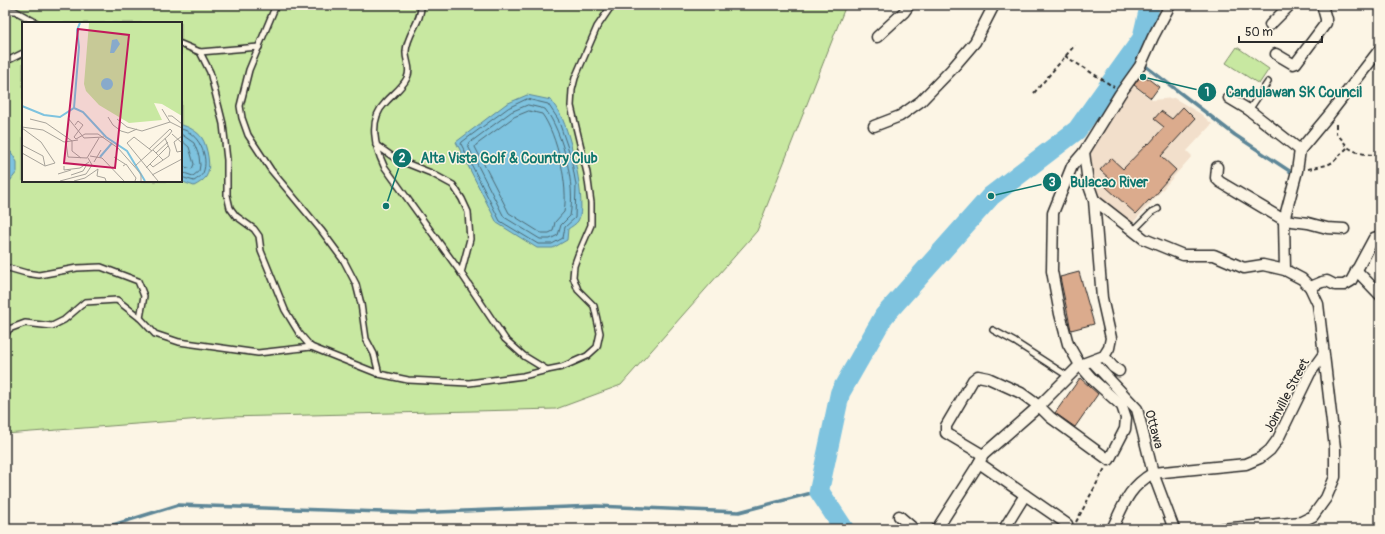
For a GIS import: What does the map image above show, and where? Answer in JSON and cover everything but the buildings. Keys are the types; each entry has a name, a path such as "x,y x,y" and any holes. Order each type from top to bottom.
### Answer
{"street":[{"path":"877,37 909,5"},
{"path":"874,126 900,116 921,101 951,70 975,42 994,5"},
{"path":"1068,524 1025,495 946,433 946,426 975,377 980,376 988,378 1021,393 1039,406 1050,418 1109,460 1125,430 1126,418 1122,406 1104,391 1080,366 1068,344 1058,307 1052,271 1053,213 1072,166 1084,152 1120,94 1142,64 1153,37 1170,5"},
{"path":"1270,25 1290,5"},
{"path":"1276,54 1293,64 1296,63 1326,23 1322,5"},
{"path":"1285,270 1284,220 1298,171 1300,150 1330,115 1380,49"},
{"path":"1229,98 1249,110 1300,150"},
{"path":"937,529 981,459 1080,366 1104,356 1109,348 1111,338 1102,298 1094,200 1088,183 1084,152"},
{"path":"1217,167 1216,178 1220,182 1284,220 1308,223 1327,228 1344,229"},
{"name":"Joinville Street","path":"1094,200 1144,239 1182,256 1214,256 1244,268 1263,265 1285,270 1302,279 1310,287 1318,304 1323,355 1310,373 1278,439 1270,450 1260,458 1246,464 1153,473"},
{"path":"1310,287 1327,281 1335,285 1344,285 1352,281 1356,270 1374,238 1380,236"},
{"path":"1356,270 1380,296"},
{"path":"1221,529 1301,522 1314,516 1326,498 1335,477 1335,448 1323,355"},
{"path":"1104,356 1113,367 1120,371"},
{"name":"Ottawa","path":"1092,361 1137,409 1153,473 1174,529"},
{"path":"1112,529 1130,491 1141,480 1153,473"},
{"path":"1004,529 1025,495"},
{"path":"899,516 914,529"}],"lane":[{"path":"276,5 249,70 240,106 242,118 248,135 271,170 321,230 344,261 356,284 362,304 366,339 374,354 379,374"},
{"path":"421,5 420,15 408,39 405,52 409,69 408,77 383,104 375,126 376,144 384,166 461,273 505,339 524,356 547,370"},
{"path":"200,52 210,72 223,124 228,160 227,195 230,208 236,216 254,229 259,236 261,251 285,310 299,333 311,347 379,374 408,380 469,383 523,376 562,367 587,356 597,347 600,332 594,306 578,290 573,278 574,266 591,225 591,203 587,173 571,106 572,90 575,78 597,27 612,5"},
{"path":"5,11 15,11 36,22"},
{"path":"182,44 200,52 259,47"},
{"path":"11,59 22,54"},
{"path":"1249,110 1268,82"},
{"path":"376,144 396,159 431,173 453,185 468,212 470,239 461,273"},
{"path":"1132,231 1152,212 1158,209"},
{"path":"5,267 40,275 77,268 101,267 138,281 144,296 140,318"},
{"path":"5,336 9,329 25,323 52,326 64,320 85,302 117,300 140,318 155,334 179,342 258,353 311,347"},
{"path":"993,330 1015,342 1070,377"}],"path":[{"path":"1034,93 1075,45"},
{"path":"1065,56 1112,86"},
{"path":"1330,115 1336,122 1336,133 1343,139 1348,147 1365,155 1380,155"},
{"path":"1298,171 1327,165 1333,162 1348,147"},
{"path":"1068,524 1077,522 1109,460"}],"shaded area":[{"path":"1131,84 1152,100 1174,98 1201,114 1212,124 1187,151 1192,156 1130,226 1096,196 1091,176 1091,146"}],"green space":[{"path":"5,5 846,5 757,231 621,385 556,409 228,417 5,434"},
{"path":"1237,47 1269,69 1259,84 1226,63"}],"water":[{"path":"527,95 551,100 565,124 577,169 581,213 578,221 568,229 567,240 553,248 537,248 497,223 456,142 506,104"},
{"path":"182,125 193,130 200,136 204,141 207,151 209,163 208,173 204,179 194,186 182,182"},
{"path":"5,151 11,152 17,162 17,172 10,181 5,182"}],"waterway":[{"path":"844,529 819,491 840,393 884,316 991,196 1077,130 1142,39 1150,5"},
{"path":"1131,55 1235,135 1291,172"},
{"path":"100,529 178,505 413,513 596,506 739,512 819,491"}],"place":[{"name":"Candulawan SK Council","path":"1143,77"},
{"name":"Bulacao River","path":"991,196"},
{"name":"Alta Vista Golf & Country Club","path":"386,206"}]}
